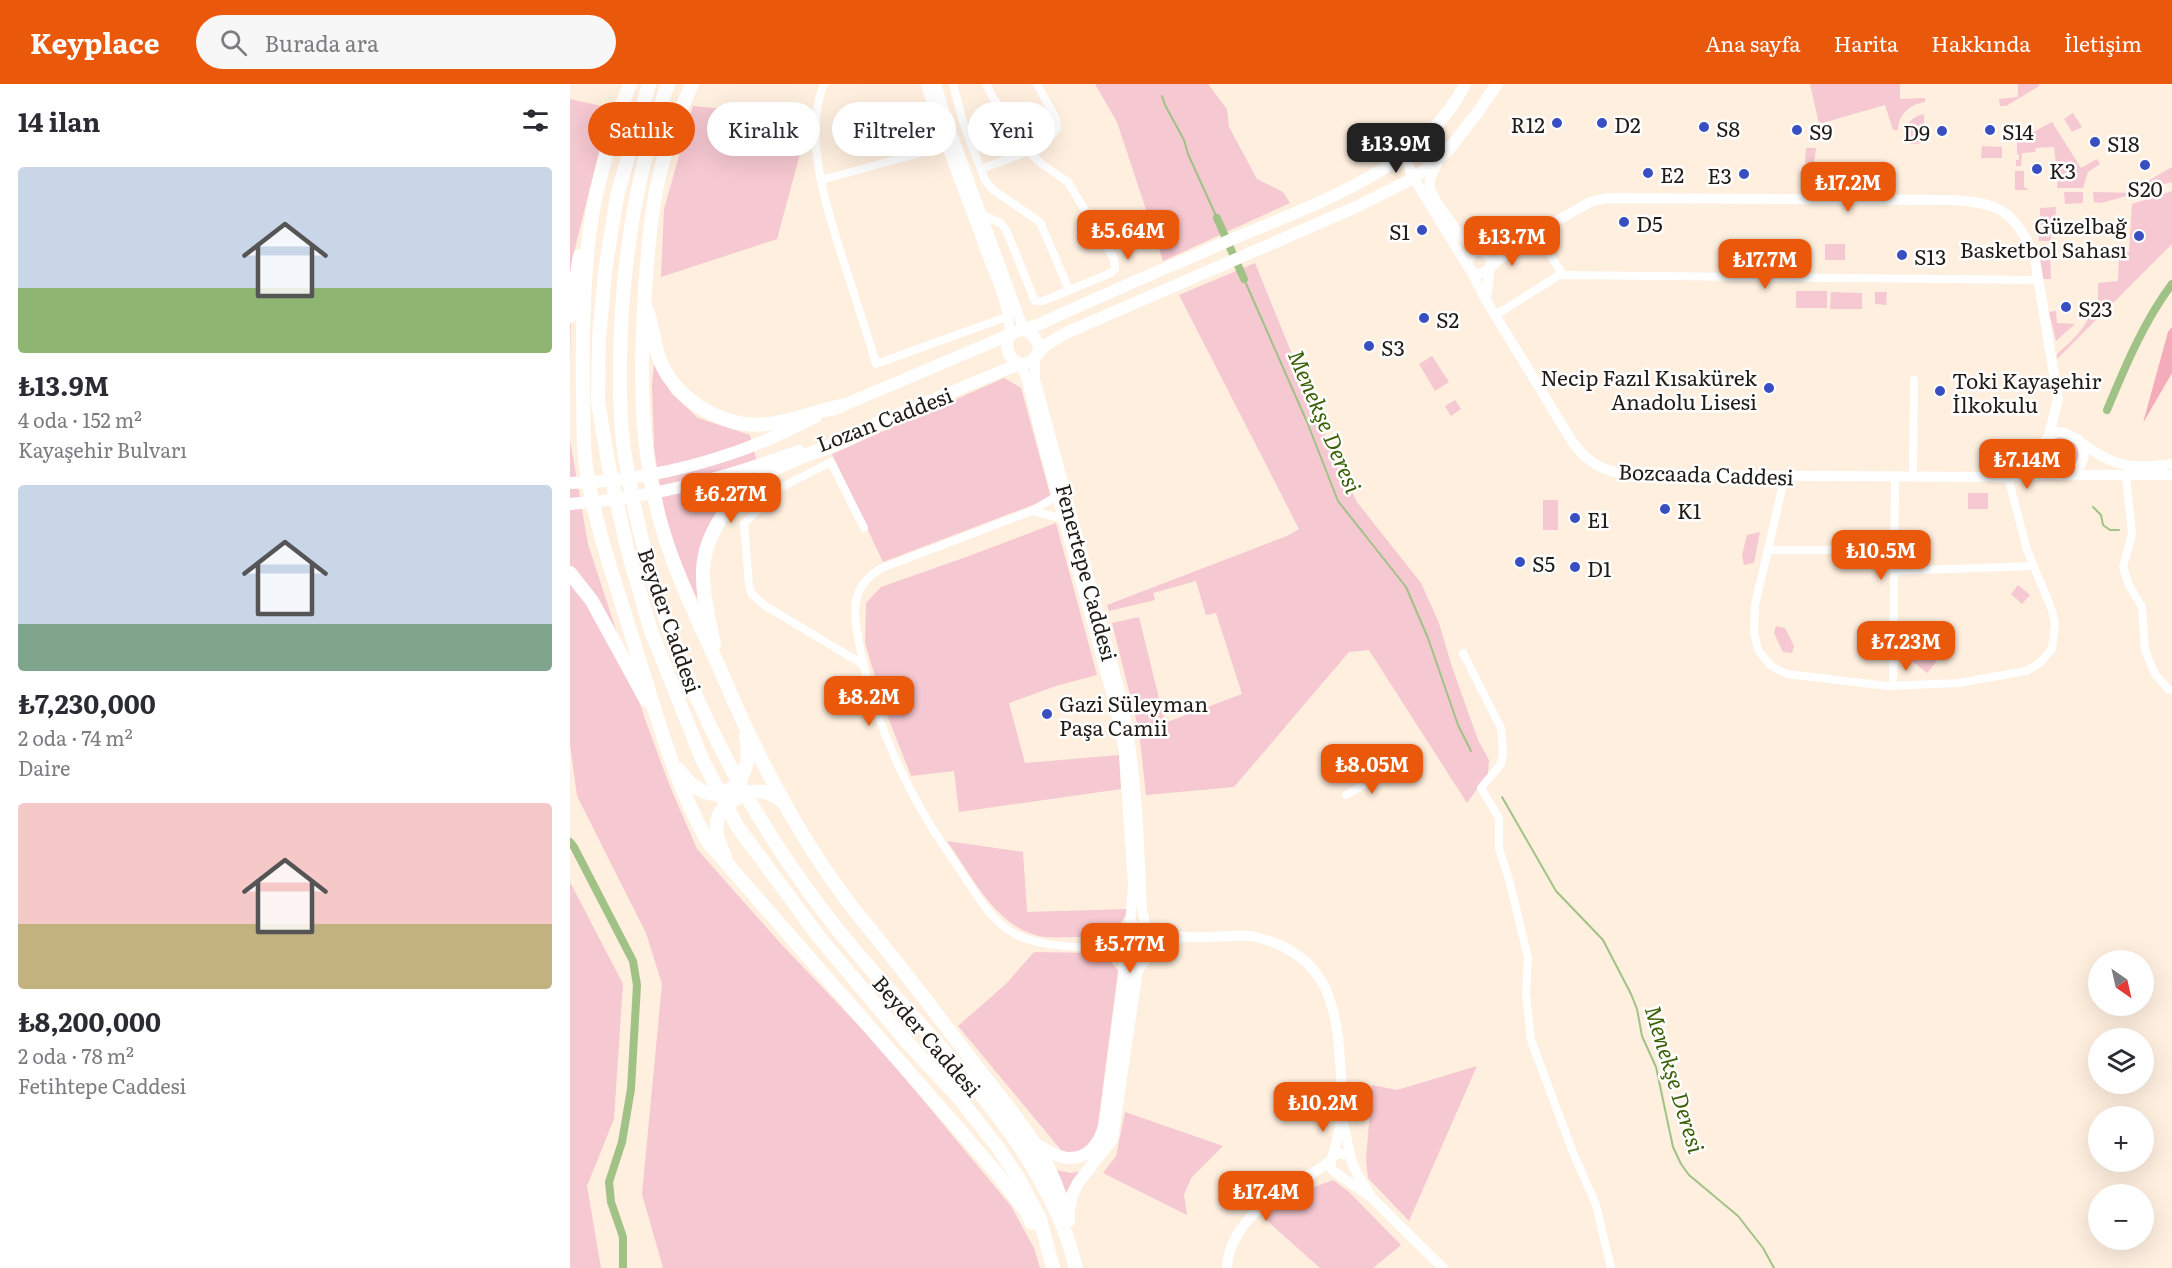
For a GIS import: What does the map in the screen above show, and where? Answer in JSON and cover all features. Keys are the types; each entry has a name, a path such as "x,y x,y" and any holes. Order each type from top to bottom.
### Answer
{"highway":[{"path":"630,84 606,161 589,238 583,326 584,447 599,529 672,760 690,810 708,842 996,1172 1026,1211 1049,1254"},
{"name":"Beyder Caddesi","path":"649,84 618,196 605,272 599,338 598,402 627,548 651,631 702,759 737,826 819,937 907,1042 960,1099 999,1149 1019,1179 1040,1219 1053,1268"},
{"name":"Beyder Caddesi","path":"668,84 657,115 636,198 623,279 620,413 630,485 647,561 662,605 681,660 721,751 756,815 804,885 861,958 944,1050 1017,1141 1045,1187 1070,1246 1076,1268"},
{"path":"692,84 663,162 653,208 645,301 641,389 651,485 674,563 742,722 785,804 836,887 903,970 1036,1144 1054,1179 1070,1246"},
{"path":"571,313 580,256 589,238"},
{"path":"645,301 662,363 678,389 712,415 730,422 752,426 780,423 840,406"},
{"path":"717,662 703,594 703,570 711,537 720,520 746,488 770,472 846,440 883,421"},
{"path":"570,573 592,601 635,682 657,717"},
{"path":"672,760 684,778 696,789 709,795 727,791 738,782 746,766 749,752 742,722"},
{"path":"730,869 717,834 719,815 723,808 752,791 769,792 785,804"}],"main road":[{"path":"1465,84 1433,129 1411,149 1357,184 1016,332 1010,335 1006,344 1010,357 1020,364 1036,357 1053,340 1396,188 1439,159 1496,87"},
{"path":"1024,330 1035,337 1038,349 1036,357"},
{"name":"Lozan Caddesi","path":"570,483 623,478 675,469 760,443 840,406 1010,335"},
{"name":"Lozan Caddesi","path":"570,504 654,494 696,485 762,465 883,421 1020,364"},
{"path":"1070,1246 1069,1210 1072,1195 1084,1174 1112,1139 1115,1123 1125,970 1122,953"},
{"path":"1036,1144 1064,1157 1081,1156 1095,1146 1103,1132 1119,1047 1137,970 1149,953"}],"street":[{"path":"824,84 819,96 817,112 817,148 826,208 876,364 1009,316"},
{"path":"926,84 932,102"},
{"path":"936,84 1024,330"},
{"path":"953,84 963,122 985,180 993,190 1040,222 1070,290"},
{"path":"986,84 996,102"},
{"path":"1037,84 1046,102"},
{"path":"1411,149 1408,165 1414,178"},
{"path":"821,180 909,156"},
{"path":"950,156 1009,316 1010,335"},
{"path":"981,169 1014,156"},
{"path":"982,215 1000,224 1007,232 1035,301 1043,302 1111,273 1115,269 1114,259 1068,182 1033,156"},
{"path":"1439,159 1430,180 1431,190 1460,235 1468,243 1489,255 1486,300"},
{"name":"Bozcaada Caddesi","path":"1414,178 1573,443 1584,458 1603,469 1626,475 2004,477 2055,474"},
{"path":"1396,188 1413,188 1422,191"},
{"path":"1479,250 1469,256 1468,267 1477,274 1485,272 1515,246 1536,233 1590,202 1607,198 1976,200 1998,208 2017,225 2030,244 2035,259 2058,399 2048,439 2041,451 2004,477 2027,550 2052,610 2055,624 2052,649 2040,663 2026,671 1958,683 1893,686 1787,674 1771,666 1758,650 1754,632 1755,605 1785,476"},
{"path":"1536,233 1563,275"},
{"path":"1496,315 1559,275 2039,280"},
{"name":"Fenertepe Caddesi","path":"1036,357 1035,379 1131,740 1142,910 1149,932"},
{"name":"Fenertepe Caddesi","path":"1020,364 1026,377 1113,700 1124,752 1132,885 1126,929"},
{"path":"1913,477 1914,380"},
{"path":"2048,439 2053,435 2066,433 2104,457 2125,465 2172,464"},
{"path":"2069,475 2076,471 2084,459 2084,452 2078,439"},
{"path":"2041,451 2044,465 2055,474 2172,475"},
{"path":"864,528 831,462 778,489 744,524 749,586 752,594 764,605 864,665"},
{"path":"2126,476 2132,534 2123,567 2129,585 2142,607 2145,650 2155,674 2168,689 2172,690"},
{"path":"1893,686 1895,477"},
{"path":"1058,496 1032,511 882,568 870,576 858,594 856,613 864,665 887,740 906,781 928,822 982,904 998,921 1014,933 1033,941 1096,948 1122,953 1138,960 1184,938"},
{"path":"1032,511 1064,519"},
{"path":"1768,550 1895,550"},
{"path":"1894,571 2034,566"},
{"path":"1463,653 1501,728 1503,752 1501,764 1481,788 1499,818 1499,848 1528,958 1526,994 1531,1040 1572,1150 1596,1205 1611,1268"},
{"path":"1346,795 1386,772"},
{"path":"1096,948 1111,942 1126,929 1143,926 1153,940 1149,953"},
{"path":"1122,953 1118,942 1126,929"},
{"path":"1149,932 1184,938 1253,936 1293,952 1317,974 1333,1003 1336,1018 1342,1116 1352,1160 1357,1174 1372,1198"},
{"path":"1342,1116 1330,1167 1372,1198 1443,1268"},
{"path":"1227,1268 1227,1260 1234,1241 1250,1219 1275,1196 1343,1152 1352,1160"},
{"path":"1303,1179 1322,1173 1349,1172 1352,1160"}],"shaded area":[{"path":"1095,84 1208,84 1227,109 1229,127 1257,179 1283,192 1290,203 1163,261 1117,122"},
{"path":"1810,84 1900,84 1900,99 1925,98 1925,102 1914,105 1906,111 1900,120 1898,130 1893,130 1885,105 1819,124"},
{"path":"2018,84 2039,84 2039,86 2006,106 2000,106 1999,99 2018,97"},
{"path":"570,99 588,103 588,156 598,156 572,260 570,363"},
{"path":"695,106 707,107 707,156 799,156 777,239 661,277 664,209 679,156 695,156"},
{"path":"2073,113 2082,127 2072,132 2064,119"},
{"path":"1924,114 1924,143 1911,144 1906,130 1908,125 1914,118"},
{"path":"2052,122 2081,168 2097,159 2100,164 2088,172 2083,188 2057,188 2059,165 2056,164 2054,147 2036,148 2035,152 2022,153 2021,166 2016,166 2016,160 2019,160 2017,142 2022,142 2022,138"},
{"path":"1982,146 2002,147 2002,158 1981,158"},
{"path":"1806,148 1816,148 1814,163 1805,163"},
{"path":"2172,167 2172,182 2134,189"},
{"path":"2015,171 2024,171 2024,187 2029,190 2015,190"},
{"path":"2172,191 2172,244 2057,359 2057,354 2084,326 2093,304 2098,304 2098,283 2118,281 2119,253 2129,252 2132,204"},
{"path":"2064,192 2083,192 2083,203 2065,204"},
{"path":"2093,192 2137,193 2101,203 2094,202"},
{"path":"2056,207 2055,225 2040,225 2040,208"},
{"path":"2039,228 2051,228 2051,241 2039,241"},
{"path":"1825,244 1845,244 1845,260 1825,260"},
{"path":"2037,247 2050,248 2051,279 2043,279"},
{"path":"1255,263 1327,440 1357,502 1421,583 1439,623 1478,740 1489,760 1488,774 1467,803 1369,650 1349,652 1234,787 1146,795 1139,731 1112,623 1139,617 1165,723 1242,694 1216,613 1206,615 1196,581 1153,593 1155,600 1109,611 1107,605 1287,536 1299,529 1179,295"},
{"path":"1796,291 1827,291 1827,308 1796,308"},
{"path":"1831,292 1862,293 1862,309 1830,309"},
{"path":"1875,292 1887,292 1886,305 1875,304"},
{"path":"2056,311 2057,323 2075,324 2056,341 2049,312"},
{"path":"2172,327 2172,373 2143,423 2168,332"},
{"path":"1432,356 1449,382 1435,391 1419,364"},
{"path":"654,363 672,394 698,418 750,435 760,474 740,489 697,566 697,599 677,553 664,511 654,448 652,385"},
{"path":"1004,378 1021,388 1051,498 883,562 832,454"},
{"path":"1455,400 1461,409 1451,416 1445,406"},
{"path":"2062,437 2074,442 2079,454 2074,466 2062,471 2050,466 2045,454 2050,442"},
{"path":"570,440 588,544 646,722 697,849 782,945 880,1048 1011,1206 1034,1248 1040,1268 663,1268 642,1194 662,984 646,933 577,796 570,744"},
{"path":"1968,493 1988,493 1988,509 1968,509"},
{"path":"1543,500 1558,500 1558,530 1543,530"},
{"path":"1056,523 1097,675 1056,686 1009,703 1025,763 1119,755 1121,789 959,812 954,771 911,776 884,707 865,643 866,603 881,587"},
{"path":"1760,532 1754,563 1744,565 1742,555 1747,535"},
{"path":"2018,585 2030,595 2022,604 2011,594"},
{"path":"1776,626 1785,628 1794,646 1792,653 1783,652 1774,633"},
{"path":"1917,646 1937,661 1927,673 1908,658"},
{"path":"947,841 1023,852 1027,912 1129,909 1116,928 1098,936 1044,937 1027,932 999,913 987,900"},
{"path":"570,882 623,984 614,1119 587,1186 601,1268 570,1268"},
{"path":"1034,952 1095,953 1110,960 1118,971 1097,1132 1093,1143 1073,1154 1061,1150 958,1026 1006,984"},
{"path":"1477,1066 1409,1221 1368,1178 1366,1160 1372,1085 1397,1090"},
{"path":"1125,1112 1223,1146 1191,1178 1184,1195 1187,1215 1103,1173 1116,1156"},
{"path":"1056,1170 1071,1173 1083,1171 1066,1198"},
{"path":"1333,1180 1349,1192 1401,1245 1373,1268 1320,1268 1265,1219 1278,1201"}],"waterway":[{"name":"Menekşe Deresi","path":"1162,96 1184,140 1217,218"},
{"name":"Menekşe Deresi","path":"1217,218 1244,279"},
{"name":"Menekşe Deresi","path":"1244,279 1307,422 1338,501 1406,587 1428,638 1458,725 1471,751"},
{"path":"2107,410 2144,329 2172,284"},
{"path":"2093,507 2101,515 2103,525 2110,530 2119,530"},
{"name":"Menekşe Deresi","path":"1502,797 1556,891 1603,940 1631,994 1637,1009 1642,1036 1656,1067 1673,1147 1681,1164 1689,1175 1738,1216 1763,1248 1774,1268"},
{"path":"570,842 633,961 637,985 631,1089 622,1142 609,1182 611,1202 623,1237 623,1268"}],"place":[{"name":"R12","path":"1557,123"},
{"name":"D2","path":"1602,123"},
{"name":"S8","path":"1704,127"},
{"name":"S9","path":"1797,130"},
{"name":"S14","path":"1990,130"},
{"name":"D9","path":"1942,131"},
{"name":"S18","path":"2095,142"},
{"name":"S20","path":"2145,165"},
{"name":"K3","path":"2037,169"},
{"name":"E2","path":"1648,173"},
{"name":"E3","path":"1744,174"},
{"name":"D5","path":"1624,222"},
{"name":"S1","path":"1422,230"},
{"name":"Güzelbağ Basketbol Sahası","path":"2139,236"},
{"name":"S13","path":"1902,255"},
{"name":"S23","path":"2066,307"},
{"name":"S2","path":"1424,318"},
{"name":"S3","path":"1369,346"},
{"name":"Necip Fazıl Kısakürek Anadolu Lisesi","path":"1769,388"},
{"name":"Toki Kayaşehir İlkokulu","path":"1940,391"},
{"name":"K1","path":"1665,509"},
{"name":"E1","path":"1575,518"},
{"name":"S5","path":"1520,562"},
{"name":"D1","path":"1575,567"},
{"name":"Gazi Süleyman Paşa Camii","path":"1047,714"}]}
